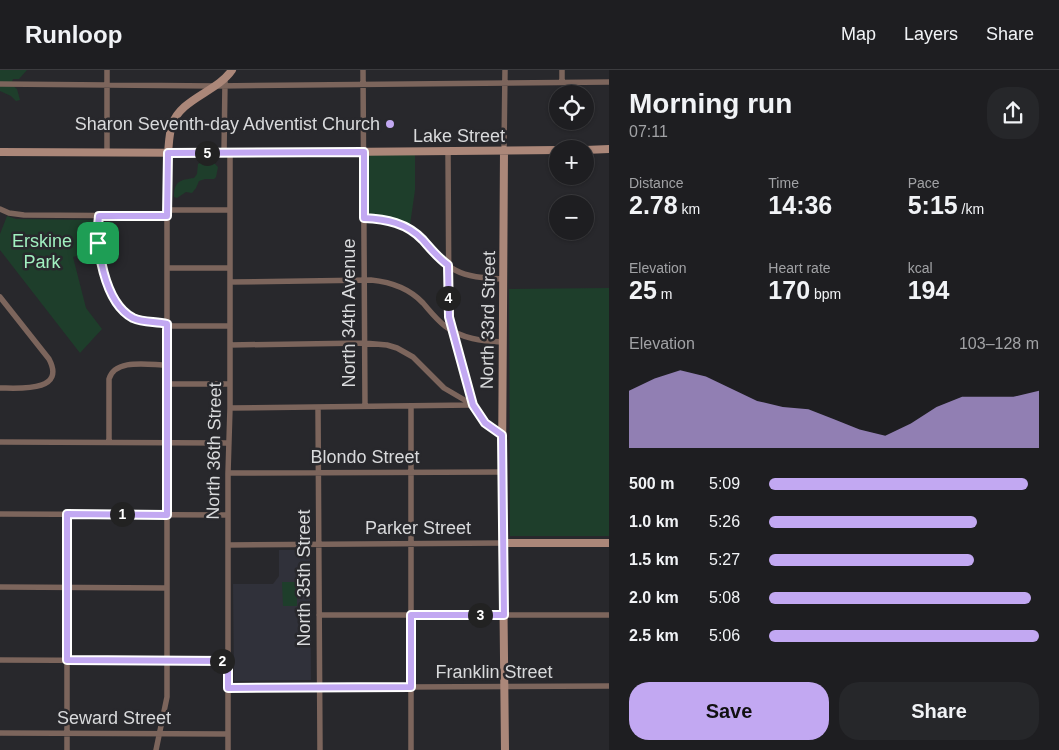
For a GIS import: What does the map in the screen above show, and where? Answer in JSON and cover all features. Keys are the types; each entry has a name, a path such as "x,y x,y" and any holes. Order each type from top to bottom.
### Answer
{"street":[{"path":"107,70 107,152"},
{"path":"225,82 232,70"},
{"name":"North 34th Avenue","path":"364,70 364,406"},
{"name":"North 33rd Street","path":"504,70 502,472 505,750"},
{"path":"562,70 562,82"},
{"path":"156,750 166,704 168,153 170,130 177,115 185,106 215,86 225,82 363,84 609,82"},
{"name":"North 36th Street","path":"225,82 230,210 228,750"},
{"path":"0,84 215,86"},
{"name":"Lake Street","path":"0,152 227,153 549,150"},
{"path":"594,150 609,150"},
{"path":"448,151 448,306 473,405 485,423 502,435"},
{"path":"0,209 9,213 24,215 99,216 230,210"},
{"path":"99,216 99,248 109,290 114,301 123,311 145,322 173,326 230,326"},
{"path":"364,218 390,220 407,227 448,265 469,275 504,279"},
{"path":"167,268 230,268"},
{"path":"230,282 364,281 387,283 408,290 441,323 453,331 475,340 503,342"},
{"path":"0,297 50,360 52,372 49,380 44,385 35,388 0,388"},
{"path":"230,345 387,345 406,353 420,362 444,388 473,405"},
{"path":"109,442 109,379 112,372 122,365 167,365"},
{"path":"167,384 230,384"},
{"path":"230,408 473,405"},
{"path":"411,406 411,750"},
{"name":"North 35th Street","path":"318,407 320,750"},
{"path":"0,442 229,443"},
{"name":"Blondo Street","path":"228,473 502,472"},
{"path":"0,514 228,515"},
{"path":"67,514 67,750"},
{"name":"Parker Street","path":"228,545 609,542"},
{"path":"0,587 167,588"},
{"path":"319,615 609,614"},
{"path":"0,660 228,661"},
{"name":"Franklin Street","path":"228,688 609,686"},
{"name":"Seward Street","path":"0,733 228,734"}],"shaded area":[{"path":"279,550 310,550 311,680 234,681 233,584 273,584 279,576"}],"green space":[{"path":"0,70 27,70 19,79 13,79 12,81 17,89 20,100 16,101 11,96 0,91"},
{"path":"415,154 415,190 410,225 394,218 367,214 367,155"},
{"path":"204,161 212,161 218,167 216,177 199,181 192,193 186,192 177,198 174,197 177,184 194,178 197,174 198,164"},
{"name":"Erskine Park","path":"7,216 16,219 93,220 95,252 73,257 86,308 102,329 80,353 0,250 0,234"},
{"path":"609,288 609,536 510,536 509,289"},
{"path":"282,582 297,582 297,606 283,606"}],"place":[{"name":"Sharon Seventh-day Adventist Church","path":"390,124"}],"route":[{"path":"364,152 364,218 390,220 407,227 448,265 449,317 473,405 481,419 502,435 504,615 411,615 411,687 228,688 228,661 67,660 67,514 167,515 167,324 140,321 118,307 109,290 98,243 99,216 167,216 168,153 364,152"}]}
